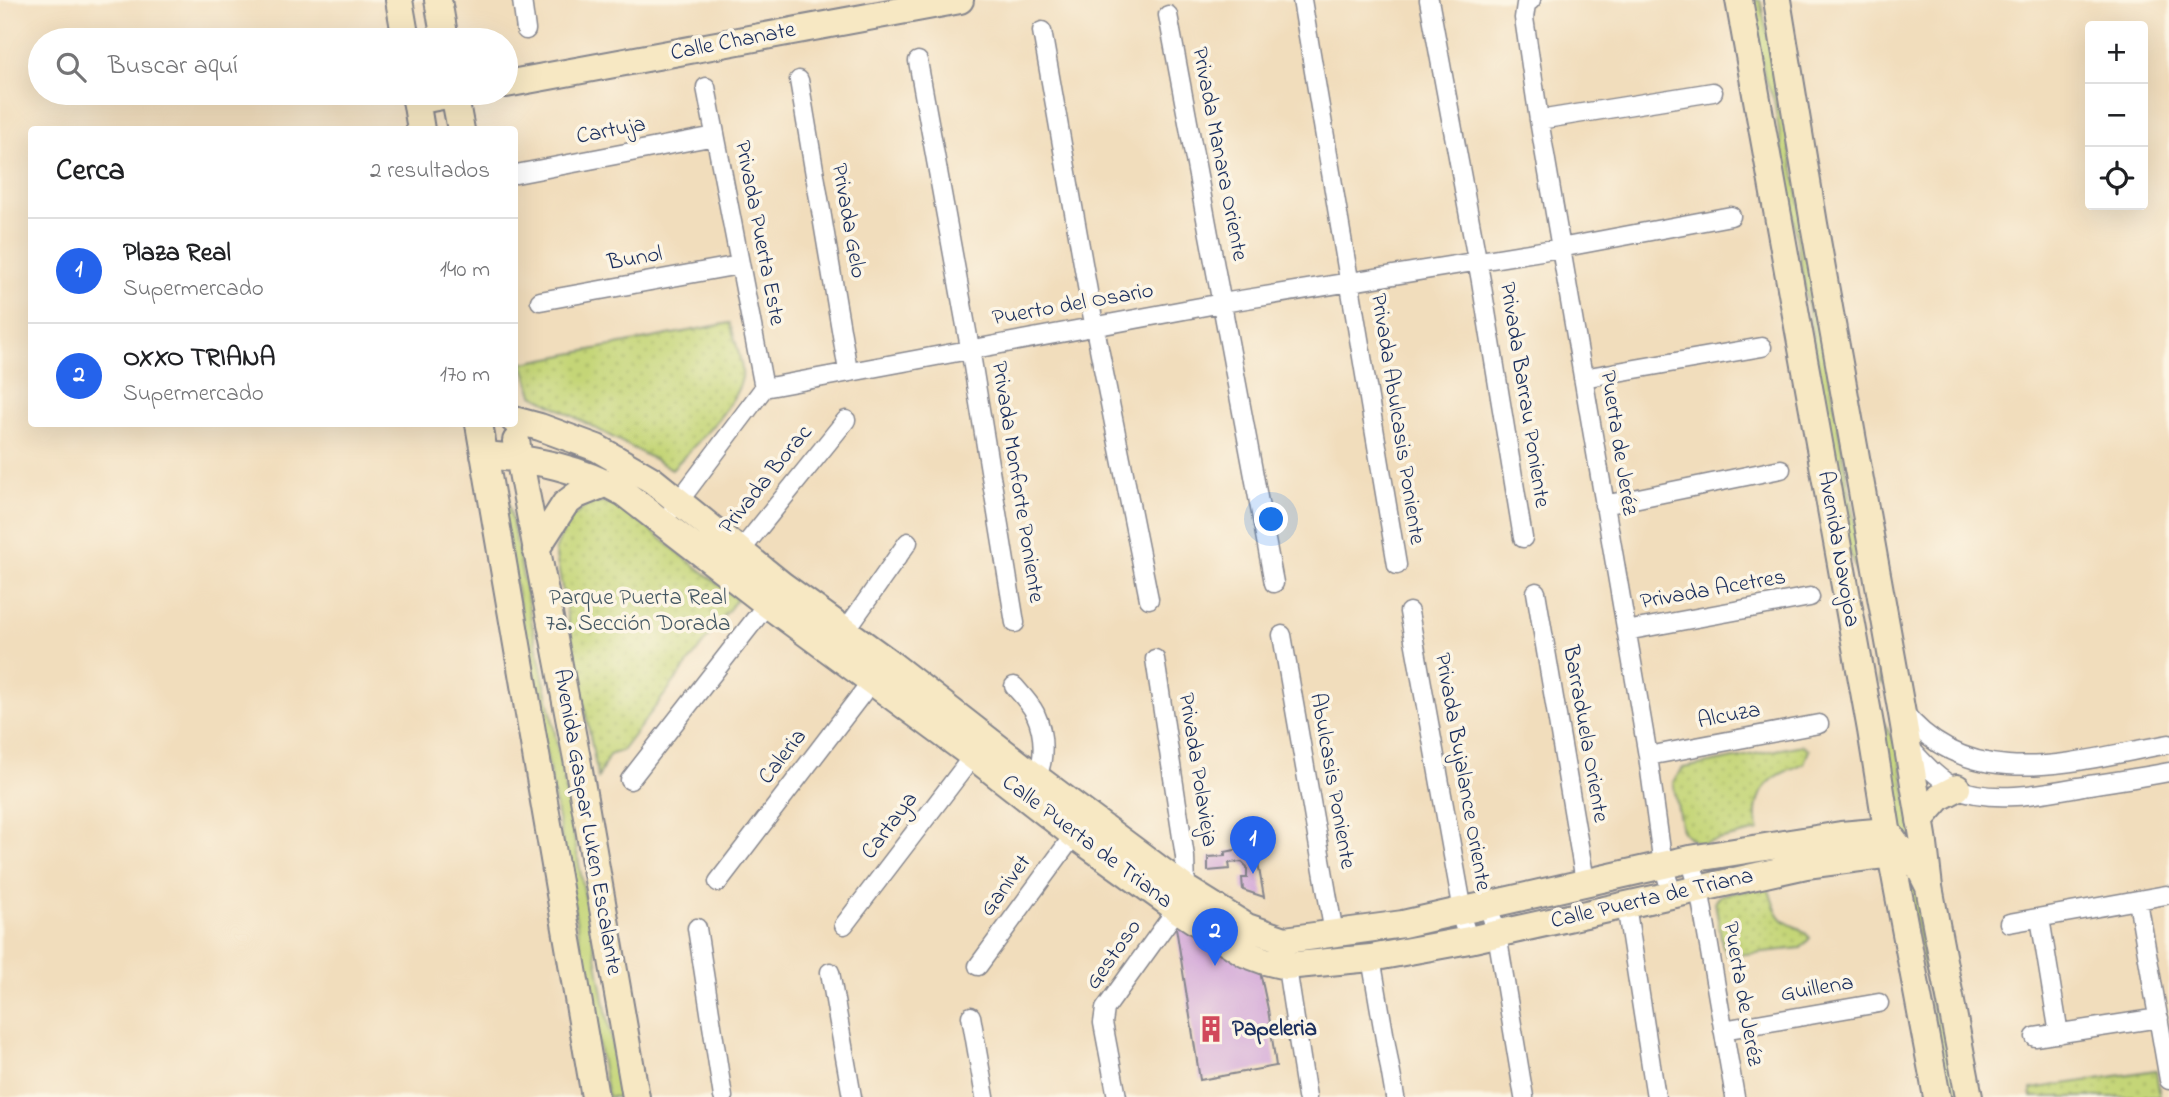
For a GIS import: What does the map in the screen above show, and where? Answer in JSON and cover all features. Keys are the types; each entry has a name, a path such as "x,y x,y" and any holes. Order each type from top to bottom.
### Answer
{"street":[{"path":"399,0 403,28"},
{"path":"438,0 443,28"},
{"path":"522,0 526,30"},
{"name":"Calle Chanate","path":"518,82 960,0"},
{"name":"Privada Abulcasis Poniente","path":"1301,0 1397,565"},
{"name":"Privada Barrau Poniente","path":"1429,0 1477,261 1523,538"},
{"name":"Puerta de Jeréz","path":"1531,0 1527,4 1524,18 1559,248 1648,756 1663,865 1672,894"},
{"name":"Avenida Navojoa","path":"1740,0 1889,842 1937,1097"},
{"name":"Avenida Navojoa","path":"1777,0 1930,887 1969,1097"},
{"name":"Privada Manara Oriente","path":"1168,15 1274,583"},
{"path":"1042,31 1094,327 1149,599"},
{"name":"Privada Monforte Poniente","path":"918,61 970,348 1015,623"},
{"name":"Privada Gelo","path":"799,80 848,371"},
{"name":"Privada Puerta Este","path":"706,87 764,388"},
{"path":"1539,120 1713,92"},
{"path":"416,105 420,126"},
{"path":"457,105 460,126"},
{"name":"Cartuja","path":"518,174 715,136"},
{"name":"Puerto del Osario","path":"764,388 1222,303 1559,248 1731,216"},
{"name":"Bunol","path":"540,301 739,265"},
{"path":"1583,378 1762,347"},
{"path":"661,523 764,388"},
{"name":"Privada Borac","path":"732,561 846,420"},
{"name":"Calle Puerta de Triana","path":"518,423 540,427 586,444 632,467 678,502 732,561 774,594 1182,899"},
{"name":"Avenida Gaspar Luken Escalante","path":"479,427 594,1097"},
{"name":"Avenida Gaspar Luken Escalante","path":"515,427 577,759 636,1097"},
{"path":"579,471 586,444"},
{"name":"Calle Puerta de Triana","path":"484,455 519,458 579,471 607,483 661,523 732,561"},
{"path":"1604,505 1781,469"},
{"path":"536,549 565,504 577,495 607,483"},
{"path":"846,630 908,542"},
{"name":"Barraduela Oriente","path":"1536,592 1584,875 1581,884"},
{"path":"630,780 774,594"},
{"name":"Calle Puerta de Triana","path":"774,594 846,630 880,671 973,756 1031,787 1074,835 1182,899 1247,926 1285,953 1371,958 1469,940 1699,888 1804,854 1841,835 1889,842"},
{"name":"Privada Acetres","path":"1626,631 1810,597"},
{"name":"Privada Bujalance Oriente","path":"1409,612 1461,900 1459,911 1469,940"},
{"name":"Abulcasis Poniente","path":"1282,635 1332,922 1331,935"},
{"name":"Privada Polavieja","path":"1155,659 1185,857 1182,899"},
{"name":"Caleria","path":"718,882 880,671"},
{"path":"1860,671 1907,745 1929,770 1961,789 1997,795 2036,794 2169,772"},
{"path":"1014,685 1030,705 1039,724 1043,757 1031,787"},
{"path":"1901,708 1925,735 1956,754 1999,765 2059,763 2169,744"},
{"name":"Alcuza","path":"1648,756 1819,724"},
{"name":"Cartaya","path":"844,925 973,756"},
{"path":"1920,820 1940,797 1961,789 1973,760"},
{"path":"2059,763 2064,789"},
{"name":"Ganivet","path":"978,966 1074,835"},
{"path":"1889,842 1898,846 1919,867 1930,887"},
{"name":"Calle Puerta de Triana","path":"1285,953 1331,935 1403,924 1690,859 1804,854"},
{"name":"Puerta de Jeréz","path":"1690,859 1699,888 1735,1097"},
{"path":"2009,923 2166,895"},
{"name":"Gestoso","path":"1117,1097 1104,1023 1105,1009 1182,899"},
{"path":"2138,901 2169,1080"},
{"path":"1488,905 1497,934 1524,1097"},
{"path":"1626,905 1656,1097"},
{"path":"2040,918 2059,1034"},
{"path":"697,928 723,1097"},
{"path":"1285,953 1307,1097"},
{"path":"1371,958 1395,1097"},
{"path":"830,972 852,1097"},
{"name":"Guillena","path":"1723,1030 1879,1003"},
{"path":"971,1016 985,1097"},
{"path":"2035,1037 2159,1018"}],"green space":[{"path":"1751,0 1760,0 1782,101 1883,685 1862,591 1845,536 1774,100 1764,75"},
{"path":"730,323 742,365 738,388 713,426 672,469 533,395 523,363"},
{"path":"500,475 504,479 551,712 622,1097 608,1097 497,480"},
{"name":"Parque Puerta Real 7a. Sección Dorada","path":"590,503 616,503 737,599 622,751 609,755 598,778 555,551 566,523"},
{"path":"1876,709 1899,750 1914,844 1900,840"},
{"path":"1802,745 1809,750 1804,763 1773,779 1760,796 1756,810 1759,831 1700,844 1682,831 1673,782 1683,768"},
{"path":"1904,860 1913,862 1961,1097 1948,1097"},
{"path":"1768,887 1774,906 1782,919 1810,938 1801,948 1727,956 1722,944 1715,902 1721,895"},
{"path":"2156,1070 2160,1097 2032,1097 2031,1089"}],"building":[{"path":"1255,846 1264,897 1243,890 1242,878 1247,878 1247,867 1242,862 1229,863 1230,869 1208,871 1208,857 1225,856 1225,852"},
{"path":"1175,921 1260,972 1276,1066 1200,1080"}],"place":[{"name":"Plaza Real","path":"1253,874"},
{"name":"OXXO TRIANA","path":"1215,966"},
{"name":"Papeleria","path":"1211,1029"}]}
